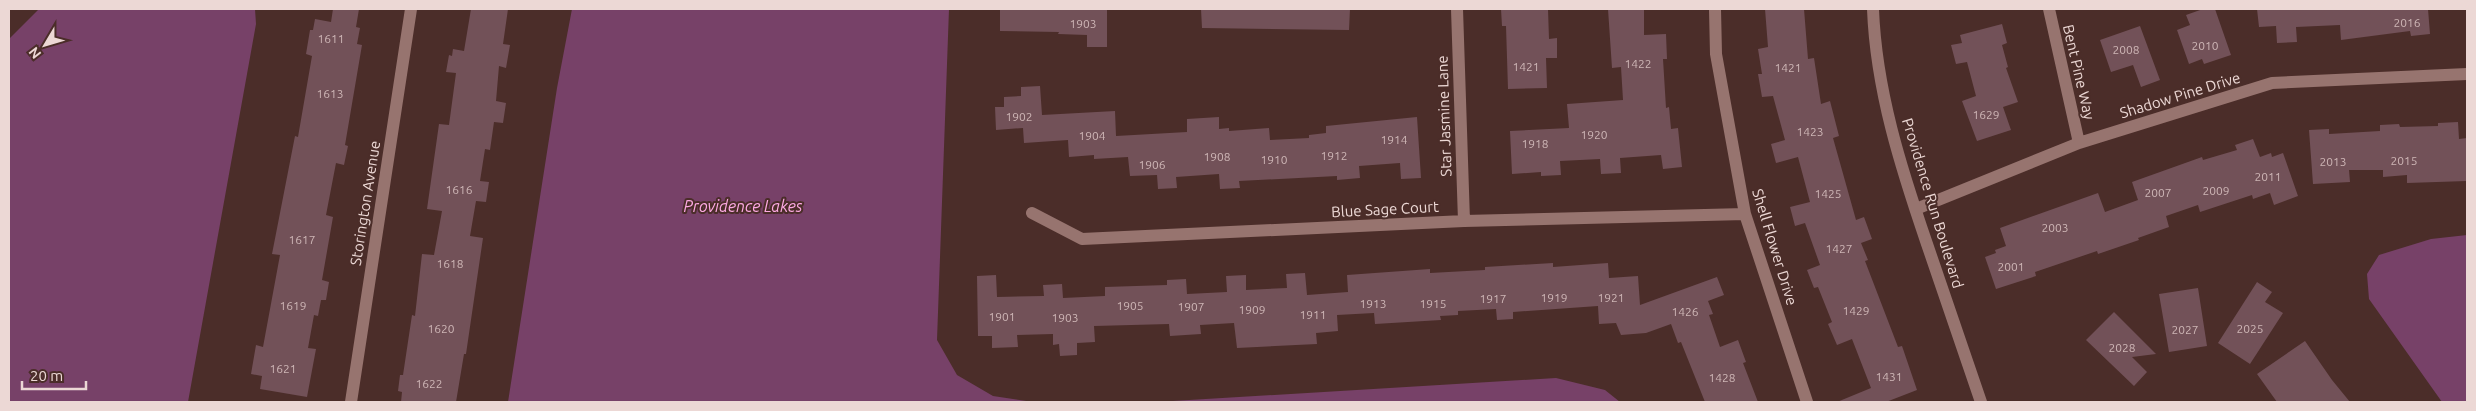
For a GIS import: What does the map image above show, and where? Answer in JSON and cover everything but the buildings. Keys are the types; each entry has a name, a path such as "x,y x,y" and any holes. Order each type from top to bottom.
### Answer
{"street":[{"name":"Storington Avenue","path":"351,402 412,9"},
{"name":"Star Jasmine Lane","path":"1457,9 1464,221"},
{"name":"Shell Flower Drive","path":"1715,9 1716,54 1745,214 1807,402"},
{"name":"Providence Run Boulevard","path":"1873,9 1874,38 1881,82 1901,166 1981,402"},
{"name":"Bent Pine Way","path":"2049,9 2079,144"},
{"name":"Shadow Pine Drive","path":"1916,210 2079,144 2272,83 2467,74"},
{"name":"Blue Sage Court","path":"1032,213 1082,239 1464,221 1745,214"}],"water":[{"path":"39,9 255,9 256,24 188,402 9,402 9,39"},
{"name":"Providence Lakes","path":"572,9 949,9 937,340 957,375 993,396 1033,402 508,402 557,88"},
{"path":"2467,235 2467,402 2442,402 2369,299 2367,274 2379,255 2431,239"},
{"path":"1556,378 1605,390 1620,402 1156,402"}]}
